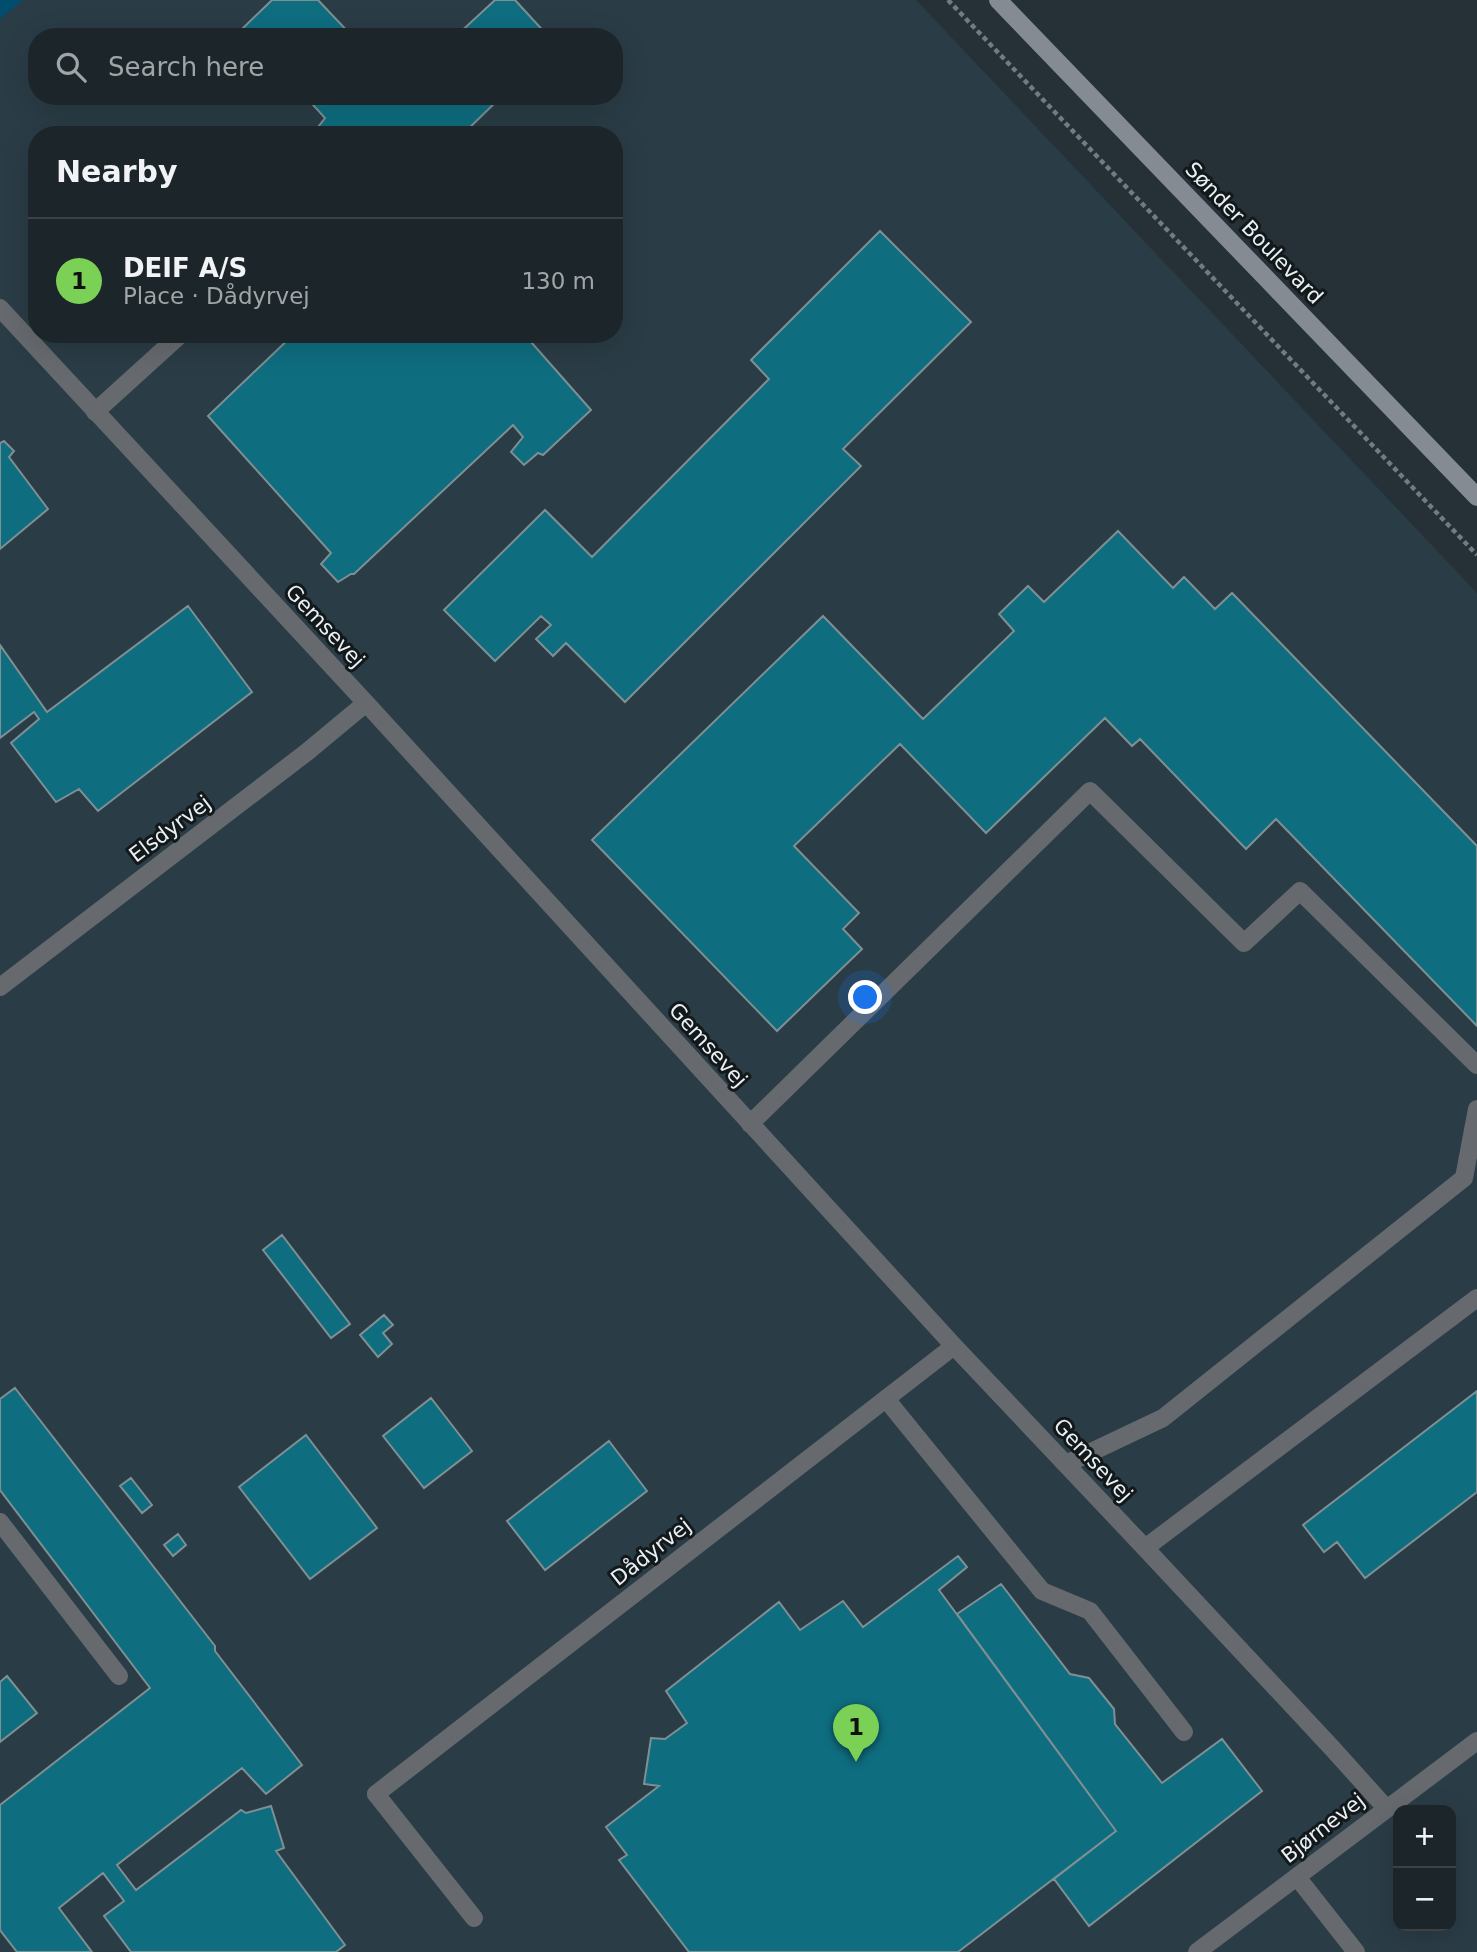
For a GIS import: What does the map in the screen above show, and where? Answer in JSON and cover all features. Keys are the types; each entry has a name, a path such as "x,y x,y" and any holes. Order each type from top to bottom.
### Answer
{"main road":[{"name":"Sønder Boulevard","path":"998,0 1477,497"}],"street":[{"name":"Gemsevej","path":"0,308 28,339"},
{"name":"Gemsevej","path":"32,343 954,1346 1386,1808"},
{"path":"95,412 171,343"},
{"name":"Elsdyrvej","path":"0,987 366,704"},
{"path":"750,1124 1090,791 1244,943 1300,891 1477,1065"},
{"path":"1066,1464 1163,1418 1464,1178 1477,1109"},
{"path":"1145,1548 1477,1298"},
{"name":"Dådyrvej","path":"474,1917 376,1794 954,1346"},
{"path":"886,1399 1042,1591 1090,1611 1184,1732"},
{"path":"0,1522 119,1676"},
{"name":"Bjørnevej","path":"1197,1952 1477,1741"},
{"path":"1297,1877 1356,1952"}],"path":[{"path":"948,0 1477,555"}],"shaded area":[{"path":"0,0 916,0 1477,593 1477,1952 0,1952"},
{"path":"0,0 23,0 0,19"}],"building":[{"path":"272,0 318,0 344,28 243,28"},
{"path":"495,0 515,0 541,28 465,28"},
{"path":"313,105 493,105 471,126 319,126 325,118"},
{"path":"880,231 971,322 843,449 861,466 625,702 566,643 553,656 536,639 551,625 541,616 495,661 444,610 545,510 592,557 769,379 751,360"},
{"path":"285,343 532,343 591,410 543,455 538,453 524,465 511,452 523,437 513,425 354,574 338,582 321,564 331,553 208,416"},
{"path":"4,441 14,451 9,457 48,509 0,549 0,443"},
{"path":"1118,531 1173,588 1184,577 1215,609 1232,593 1477,846 1477,1026 1276,819 1246,849 1140,739 1132,746 1105,718 986,833 900,744 794,846 859,913 843,929 862,949 777,1031 592,840 823,616 923,719 1014,631 999,614 1028,586 1044,602"},
{"path":"188,606 252,692 98,811 79,789 56,802 11,743 39,719 34,712 0,738 0,645 47,712"},
{"path":"282,1235 350,1324 331,1338 263,1250"},
{"path":"384,1315 393,1325 383,1333 392,1344 378,1357 360,1335"},
{"path":"15,1388 215,1646 215,1651 302,1765 266,1794 242,1768 117,1865 136,1890 241,1810 246,1813 271,1806 284,1848 276,1851 345,1945 336,1952 131,1952 104,1916 124,1901 103,1873 59,1908 92,1952 17,1952 0,1930 0,1805 150,1688 0,1490 0,1399"},
{"path":"1477,1391 1477,1492 1365,1578 1337,1542 1324,1552 1303,1525"},
{"path":"431,1398 472,1451 424,1488 383,1436"},
{"path":"306,1435 377,1528 310,1579 239,1487"},
{"path":"609,1441 647,1491 545,1570 507,1521"},
{"path":"131,1478 152,1505 142,1513 120,1486"},
{"path":"178,1534 186,1545 173,1556 164,1545"},
{"path":"958,1556 967,1567 939,1590 1116,1831 958,1952 689,1952 619,1860 627,1855 606,1827 659,1786 644,1784 651,1738 665,1739 687,1723 666,1691 779,1602 800,1630 843,1601 863,1627"},
{"path":"1001,1584 1070,1674 1089,1678 1114,1709 1115,1724 1162,1783 1222,1739 1262,1791 1089,1926 1054,1879 1116,1831 957,1614"},
{"path":"7,1676 37,1713 0,1742 0,1682"}],"place":[{"name":"DEIF A/S","path":"856,1762"}]}
